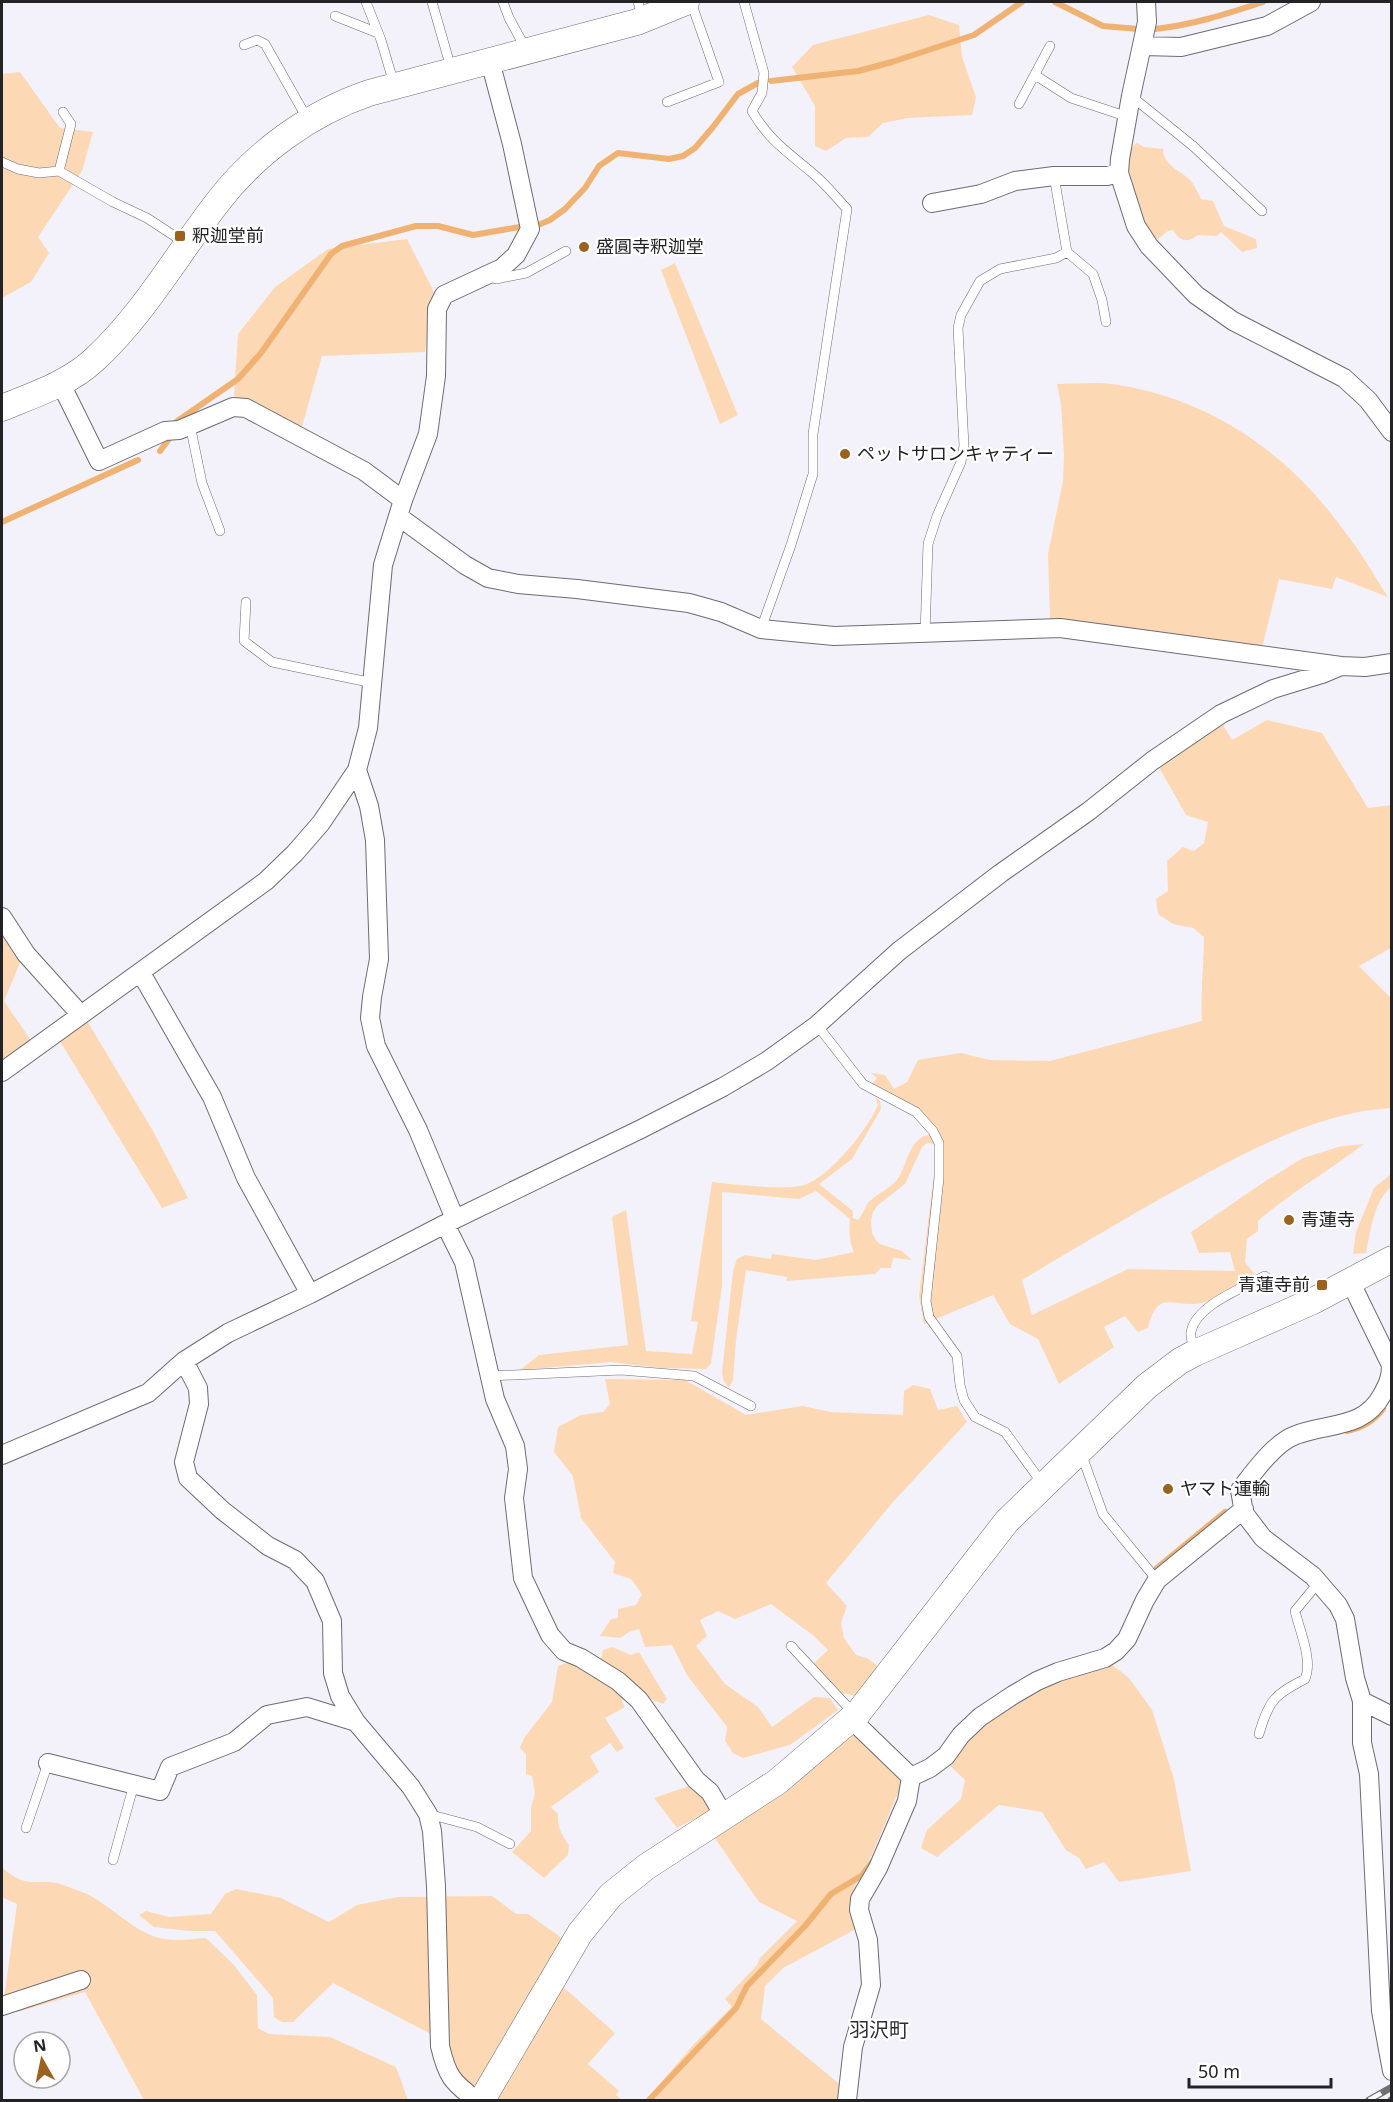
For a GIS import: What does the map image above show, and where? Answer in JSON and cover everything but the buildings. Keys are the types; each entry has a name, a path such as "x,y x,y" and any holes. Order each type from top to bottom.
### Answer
{"street":[{"path":"2,408 60,382 93,361 135,316 232,184 308,120 342,102 527,51 640,11 686,2"},
{"path":"1146,2 1147,22 1131,96 1119,173 1136,226 1149,246 1196,295 1233,321 1344,378 1368,400 1392,432"},
{"path":"1143,46 1181,47 1267,26 1311,2"},
{"path":"2,1072 266,881 321,823 357,770 368,728 383,565 400,508 428,434 436,376 437,309 444,295 502,268 516,255 530,229 512,144 490,61"},
{"path":"932,203 981,194 1015,181 1054,176 1107,176 1119,173"},
{"path":"60,382 99,461 165,431 179,430 233,407 246,408 364,471 400,508 465,565 488,578 518,584 689,603 722,612 762,629 834,636 1060,628 1341,666 1365,667 1392,663"},
{"path":"2,1455 148,1393 184,1360 228,1333 723,1087 767,1061 817,1025 899,951 1001,873 1089,811 1152,761 1221,714 1273,689 1341,666"},
{"path":"357,770 369,806 375,840 379,959 370,1018 376,1046 418,1130 464,1262 495,1399 515,1446 518,1469 514,1498 523,1578 550,1635 564,1651 581,1658 618,1681 639,1701 696,1780 710,1792 724,1816"},
{"path":"2,918 26,954 81,1015"},
{"path":"141,973 212,1097 246,1178 310,1294"},
{"path":"482,2100 580,1933 595,1913 627,1881 785,1776 854,1716 1007,1521 1162,1374 1195,1353 1275,1319 1392,1259"},
{"path":"1350,1281 1391,1365 1391,1378 1377,1405 1359,1419 1294,1435 1258,1466 1240,1490 1244,1513 1263,1538 1319,1582 1338,1605 1345,1619 1355,1678 1362,1701 1362,1743 1369,1774 1381,2011 1392,2071"},
{"path":"184,1360 198,1388 199,1404 184,1462 188,1478 231,1517 268,1546 295,1560 315,1581 332,1620 333,1673 340,1696 356,1722 411,1786 428,1814 432,1831 436,1886 440,2046 444,2065 454,2084 476,2100"},
{"path":"911,1777 946,1756 961,1736 980,1717 1013,1695 1058,1672 1105,1658 1116,1651 1127,1639 1157,1580 1244,1509"},
{"path":"1362,1701 1392,1716"},
{"path":"48,1762 160,1791 170,1767 234,1742 267,1715 307,1707 356,1722"},
{"path":"854,1716 911,1777"},
{"path":"847,2100 853,2047 871,1985 868,1940 859,1910 860,1899 878,1868 907,1801 911,1777"},
{"path":"2,2006 81,1980"}],"lane":[{"path":"366,2 395,86"},
{"path":"432,2 452,71"},
{"path":"504,2 509,18 527,51"},
{"path":"667,102 719,82 692,2"},
{"path":"744,2 764,73 762,93 752,111 759,124 780,148 812,173 847,209 813,434 813,474 762,629"},
{"path":"335,16 378,33"},
{"path":"244,45 257,40 265,44 308,120"},
{"path":"1019,105 1050,46"},
{"path":"1035,75 1071,98 1128,117"},
{"path":"1131,96 1193,146 1262,212"},
{"path":"59,171 71,124 63,112"},
{"path":"2,162 18,169 39,173 59,171 113,202 147,218 188,244"},
{"path":"1054,176 1067,252 1093,274 1102,300 1106,322"},
{"path":"488,274 496,279 526,273 566,252"},
{"path":"925,634 928,544 937,516 961,462 964,446 958,328 961,315 980,281 1000,269 1056,258 1067,252"},
{"path":"190,425 202,483 220,531"},
{"path":"246,602 244,641 272,662 373,683"},
{"path":"817,1025 863,1084 916,1112 933,1131 939,1143 939,1178 926,1301 929,1317 957,1356 964,1400 975,1417 1005,1432 1044,1485"},
{"path":"1195,1353 1191,1333 1194,1323 1207,1307 1265,1276"},
{"path":"490,1377 621,1370 694,1376 752,1406"},
{"path":"1080,1451 1103,1514 1157,1580"},
{"path":"1259,1734 1264,1715 1273,1699 1283,1690 1305,1679 1308,1671 1306,1655 1295,1611 1319,1582"},
{"path":"791,1646 854,1716"},
{"path":"26,1828 48,1762"},
{"path":"113,1860 134,1784"},
{"path":"428,1814 477,1827 510,1844"}],"shaded area":[{"path":"929,15 959,25 962,57 976,97 972,115 908,118 883,123 868,137 846,138 826,151 815,146 815,106 792,67 813,45"},
{"path":"20,72 60,128 93,132 82,171 38,237 49,253 31,282 2,298 2,74"},
{"path":"1137,143 1144,147 1163,149 1169,164 1191,181 1201,199 1213,201 1224,226 1256,239 1257,248 1242,252 1221,232 1217,236 1198,235 1184,240 1178,237 1173,230 1158,239 1153,237 1140,225 1124,177 1128,151"},
{"path":"407,239 434,292 425,352 322,356 301,430 234,396 238,334 275,287 328,249"},
{"path":"675,263 738,415 720,424 661,270"},
{"path":"1105,383 1149,391 1183,402 1216,417 1246,435 1275,456 1326,507 1359,551 1388,597 1336,577 1332,589 1279,579 1262,648 1050,619 1048,554 1063,481 1064,455 1061,404 1057,384"},
{"path":"1267,720 1322,733 1368,808 1391,805 1391,948 1359,966 1391,998 1391,1108 1341,1116 1269,1142 1178,1189 1022,1280 1032,1315 1128,1269 1235,1271 1230,1252 1199,1253 1191,1232 1303,1158 1342,1146 1364,1144 1258,1221 1258,1231 1247,1239 1245,1262 1257,1277 1202,1303 1168,1302 1162,1304 1152,1315 1148,1328 1138,1332 1125,1316 1104,1327 1114,1347 1059,1384 1038,1339 1010,1324 993,1295 924,1324 919,1296 935,1166 935,1144 927,1143 922,1147 905,1184 878,1205 871,1221 872,1233 880,1244 902,1251 912,1260 893,1258 891,1268 881,1268 875,1274 786,1281 787,1277 746,1270 733,1380 729,1388 723,1380 722,1372 733,1271 737,1259 745,1255 771,1259 772,1254 816,1260 854,1252 850,1236 850,1219 816,1191 799,1199 722,1192 722,1286 711,1363 706,1369 660,1368 611,1362 520,1370 539,1355 628,1345 612,1217 626,1210 646,1351 692,1354 698,1322 691,1321 712,1182 796,1187 814,1180 836,1162 857,1139 878,1105 875,1097 880,1101 881,1109 852,1159 819,1184 853,1211 853,1218 858,1220 869,1202 897,1180 914,1145 925,1136 933,1134 933,1126 926,1115 872,1084 877,1078 871,1073 885,1075 894,1089 907,1082 918,1060 961,1053 990,1060 1050,1061 1202,1021 1204,937 1193,928 1173,924 1158,914 1156,899 1168,891 1167,861 1183,847 1194,851 1204,843 1208,822 1186,815 1157,764 1221,721 1232,740"},
{"path":"2,929 22,958 4,1001 32,1042 2,1067"},
{"path":"86,1019 153,1131 188,1198 162,1208 58,1038"},
{"path":"1391,1174 1391,1187 1376,1209 1366,1253 1353,1254 1356,1232 1374,1188"},
{"path":"605,1379 685,1380 746,1415 802,1406 831,1412 903,1415 904,1391 913,1385 930,1389 938,1410 957,1406 967,1422 893,1502 826,1583 847,1606 841,1623 844,1638 856,1655 867,1658 881,1668 858,1696 836,1692 812,1665 828,1650 814,1636 771,1604 735,1619 718,1611 700,1620 707,1636 696,1646 725,1684 758,1707 772,1727 814,1697 830,1698 838,1710 790,1745 743,1758 733,1753 725,1741 727,1727 687,1675 672,1645 645,1647 639,1629 620,1638 600,1636 611,1619 618,1618 618,1609 636,1605 642,1594 631,1579 613,1573 615,1562 581,1518 573,1476 554,1452 558,1427 581,1415 603,1412 610,1404"},
{"path":"612,1647 631,1655 639,1652 667,1699 663,1704 641,1695 623,1696 622,1702 625,1707 605,1718 624,1748 617,1752 610,1743 590,1756 599,1772 551,1807 558,1814 560,1831 569,1845 568,1855 544,1878 512,1852 531,1831 531,1808 535,1793 532,1776 526,1774 526,1754 520,1748 524,1738 552,1702 558,1666 577,1659 601,1660 603,1650"},
{"path":"1096,1652 1129,1678 1152,1710 1174,1779 1191,1871 1119,1882 1104,1862 1086,1869 1079,1858 1066,1850 1042,1812 999,1805 937,1857 921,1848 927,1830 961,1799 965,1780 946,1762 962,1738"},
{"path":"852,1730 907,1780 903,1791 898,1793 871,1857 858,1875 851,1907 858,1928 783,1968 765,1986 761,2019 843,2087 842,2100 646,2100 694,2044 732,2007 725,1999 757,1965 760,1958 797,1921 759,1902 712,1834"},
{"path":"689,1786 694,1792 711,1796 715,1808 677,1828 654,1798"},
{"path":"2,1867 11,1875 27,1882 57,1883 89,1895 151,1935 171,1940 206,1938 234,1965 257,1995 258,2028 269,2034 330,2037 396,2067 408,2100 144,2100 85,1992 21,2011 2,2014 17,1904 2,1897"},
{"path":"236,1889 281,1898 329,1922 357,1905 397,1897 492,1896 516,1914 528,1914 566,1941 470,2099 441,2069 431,2034 333,1983 293,2022 282,2022 274,2017 273,1998 215,1931 154,1927 139,1915 146,1911 169,1917 211,1914 225,1894"},
{"path":"561,1985 615,2033 588,2064 619,2091 616,2095 622,2100 491,2100"}],"waterway":[{"path":"771,81 858,71 892,62 974,35 1022,2"},
{"path":"1055,2 1103,26 1138,29"},
{"path":"1155,29 1196,22 1263,2"},
{"path":"538,225 550,220 565,209 585,188 599,166 618,153 669,159 683,156 695,148 738,94 758,83"},
{"path":"176,422 238,379 261,353 331,254 342,246 416,226 438,226 473,235 525,226"},
{"path":"160,451 169,439"},
{"path":"2,522 138,460"},
{"path":"1347,1431 1368,1423 1383,1409"},
{"path":"1157,1568 1225,1512"},
{"path":"649,2100 736,2008 747,1986 805,1926 831,1894 861,1876 872,1862"}],"railway":[{"path":"1369,2100 1392,2087"}],"place":[{"name":"釈迦堂前","path":"180,236"},
{"name":"盛圓寺釈迦堂","path":"584,247"},
{"name":"ペットサロンキャティー","path":"845,454"},
{"name":"青蓮寺","path":"1289,1220"},
{"name":"青蓮寺前","path":"1322,1285"},
{"name":"ヤマト運輸","path":"1168,1489"}],"district":[{"name":"羽沢町","path":"879,2030"}]}
